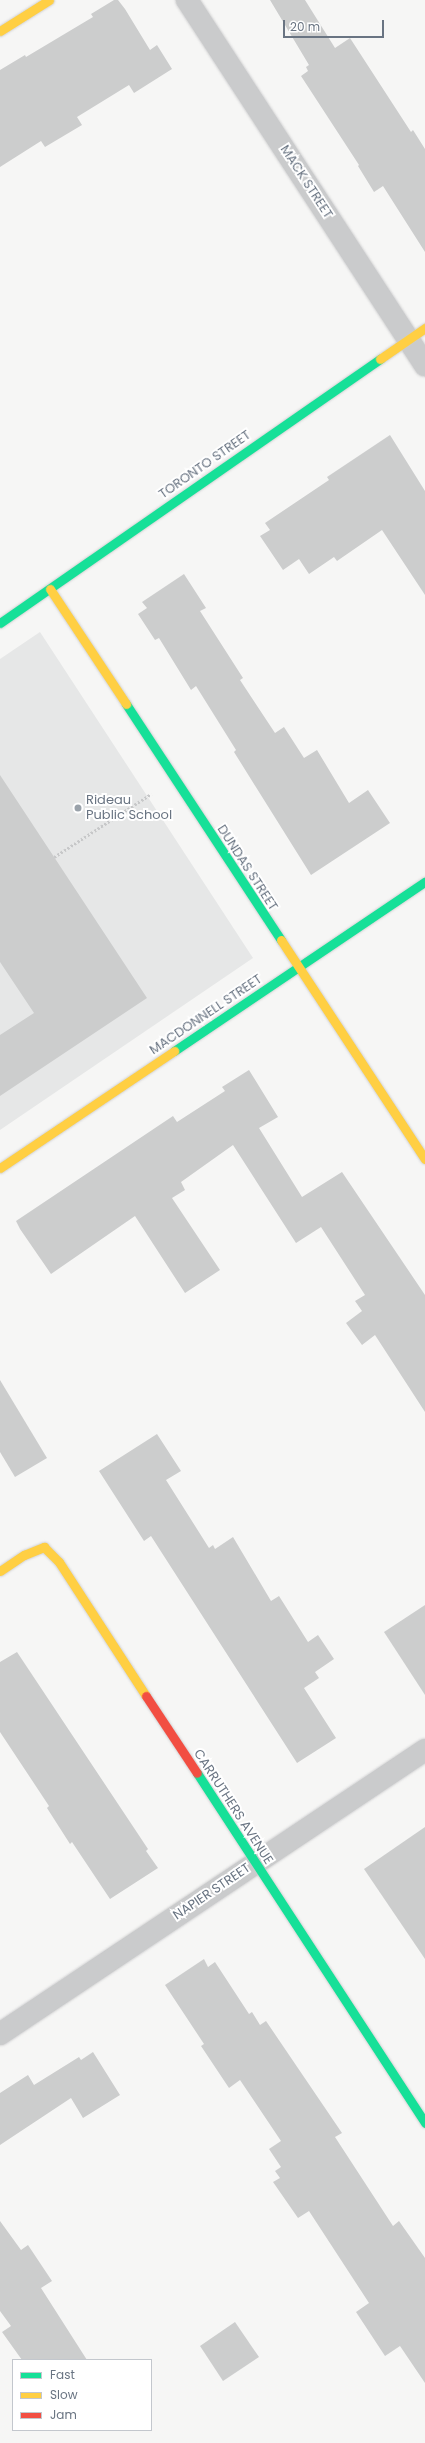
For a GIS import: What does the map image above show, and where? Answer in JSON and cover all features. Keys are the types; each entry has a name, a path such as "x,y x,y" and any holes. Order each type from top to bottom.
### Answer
{"street":[{"path":"0,31 49,0"},
{"name":"MACK STREET","path":"187,0 417,334 425,365"},
{"name":"TORONTO STREET","path":"0,623 417,334"},
{"name":"DUNDAS STREET","path":"50,589 298,969 425,1159"},
{"name":"MACDONNELL STREET","path":"0,1168 298,969 425,882"},
{"name":"CARRUTHERS AVENUE","path":"0,1571 24,1555 44,1547 59,1562 254,1864 425,2123"},
{"name":"NAPIER STREET","path":"0,2034 425,1750"}],"path":[{"path":"54,857 175,781"}],"shaded area":[{"name":"Rideau Public School","path":"40,632 253,958 0,1130 0,659"}],"building":[{"path":"114,0 118,0 125,9 150,50 157,45 172,69 134,93 129,85 77,117 82,125 45,147 41,141 0,167 0,70 25,55 26,57 93,17 91,14"},
{"path":"270,0 305,0 335,48 350,38 411,132 413,130 425,149 425,252 383,186 374,192 358,166 359,165 301,76 308,71 306,67 309,65"},
{"path":"390,435 425,491 425,595 382,530 337,561 334,557 309,574 299,559 283,570 260,536 270,530 265,523 329,480 327,477"},
{"path":"184,574 206,608 200,611 243,678 240,680 275,733 284,727 304,758 317,750 349,803 368,790 390,823 311,875 234,752 236,750 196,686 191,690 159,638 155,640 138,614 147,608 142,602"},
{"path":"0,775 147,998 0,1096 0,1035 34,1013 0,962"},
{"path":"249,1070 278,1117 259,1128 302,1197 342,1172 425,1295 425,1412 375,1335 362,1345 346,1323 362,1311 355,1301 365,1295 321,1227 296,1243 233,1145 181,1182 185,1190 172,1198 220,1270 185,1293 135,1216 51,1274 20,1229 16,1221 173,1116 177,1122 225,1091 222,1087"},
{"path":"0,1380 47,1458 15,1477 0,1452"},
{"path":"157,1434 181,1471 166,1480 209,1548 213,1545 215,1549 233,1537 271,1601 279,1596 308,1642 318,1635 334,1659 315,1672 319,1678 304,1688 336,1738 297,1763 151,1536 144,1541 99,1471"},
{"path":"425,1605 425,1695 384,1632"},
{"path":"17,1652 148,1849 146,1851 158,1868 110,1899 72,1842 70,1844 47,1808 49,1806 0,1732 0,1662"},
{"path":"425,1827 425,1959 364,1869"},
{"path":"204,1959 208,1967 215,1962 249,2014 252,2012 260,2025 266,2021 342,2133 335,2137 393,2226 399,2221 425,2258 425,2383 400,2346 385,2356 356,2312 369,2303 309,2211 298,2218 273,2182 280,2178 275,2171 281,2167 269,2149 281,2141 240,2080 229,2088 201,2046 204,2044 165,1985"},
{"path":"93,2052 120,2095 83,2118 71,2098 0,2145 0,2093 28,2075 34,2085 79,2057 81,2060"},
{"path":"0,2221 21,2250 28,2245 52,2281 41,2288 86,2359 21,2359 2,2332 11,2326 0,2311"},
{"path":"235,2322 259,2357 223,2381 200,2346"}],"traffic: fast":[{"path":"0,623 380,359"},
{"path":"126,704 281,940"},
{"path":"174,1051 425,882"},
{"path":"197,1773 425,2123"}],"traffic: slow":[{"path":"0,31 49,0"},
{"path":"380,359 425,328"},
{"path":"50,589 126,704"},
{"path":"281,940 425,1159"},
{"path":"0,1168 174,1051"},
{"path":"0,1571 24,1555 44,1547 59,1562 146,1696"}],"traffic: jam":[{"path":"146,1696 197,1773"}],"place":[{"name":"Rideau Public School","path":"78,808"}]}
